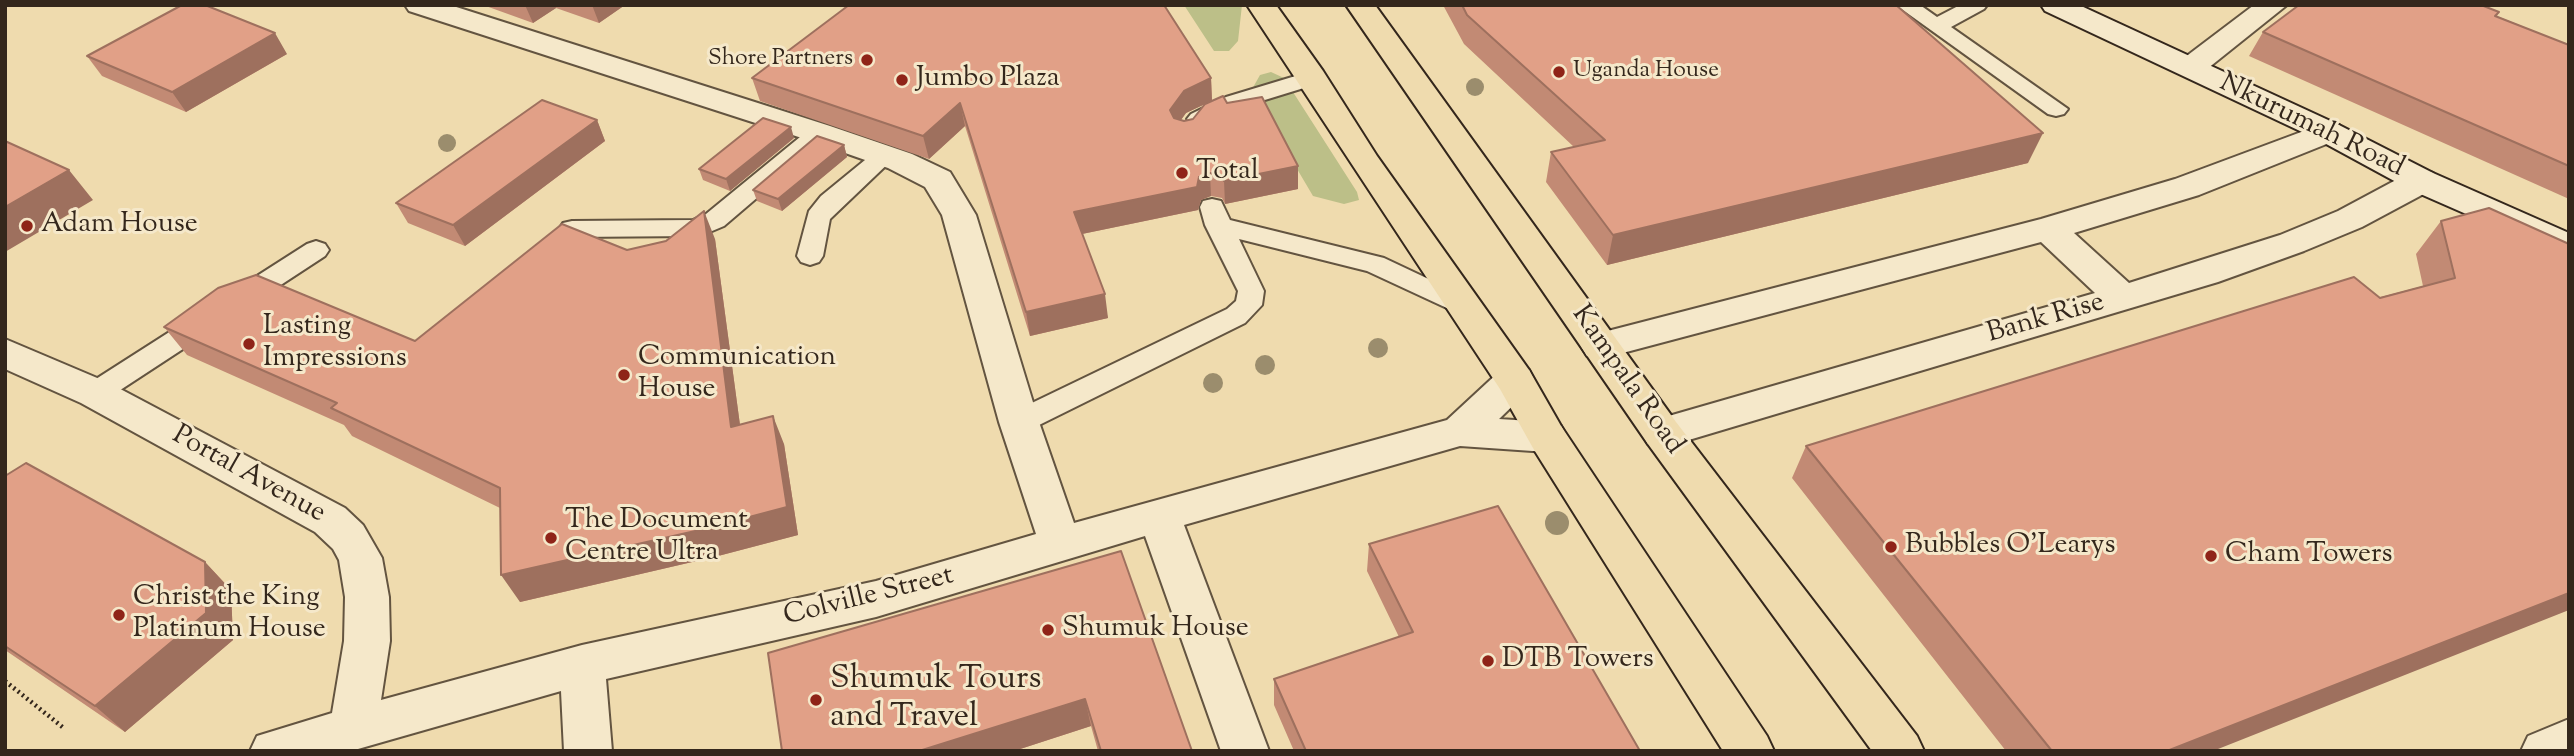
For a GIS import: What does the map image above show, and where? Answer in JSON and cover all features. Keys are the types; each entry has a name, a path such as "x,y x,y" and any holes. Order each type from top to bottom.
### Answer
{"main road":[{"path":"1261,5 1312,78 1364,161 1515,380 1547,437 1750,751"},
{"name":"Kampala Road","path":"1360,5 1662,433 1900,751"}],"street":[{"path":"419,5 819,133 884,156 938,180 959,215 1019,422 1060,546"},
{"name":"Nkurumah Road","path":"2054,5 2328,132 2421,181 2569,247"},
{"path":"2191,67 2273,5"},
{"path":"1600,346 2048,229 2187,187 2328,132"},
{"name":"Bank Rise","path":"1662,433 2205,273 2292,243 2350,219 2421,181"},
{"path":"2048,229 2122,297"},
{"name":"Portal Avenue","path":"5,353 95,393 330,520 348,537 360,558 368,597 367,641 353,729"},
{"name":"Colville Street","path":"1461,431 1515,380"},
{"name":"Colville Street","path":"274,751 582,665 876,599 1159,515 1461,431 1547,437"},
{"path":"1159,515 1245,751"},
{"path":"582,665 588,751"},
{"path":"2544,751 2569,741"}],"lane":[{"path":"1906,5 2056,109"},
{"path":"1936,26 1977,5"},
{"path":"1186,134 1196,120 1234,102 1312,78"},
{"path":"572,229 696,228 715,220 819,133"},
{"path":"810,256 818,217 830,202 884,156"},
{"path":"1019,422 1236,316 1249,305 1251,291 1215,216 1375,264 1464,307"},
{"path":"95,393 316,250"}],"path":[{"path":"5,681 65,729"}],"green space":[{"path":"1184,5 1242,5 1238,41 1229,51 1214,51"},
{"path":"1271,72 1284,78 1357,192 1359,200 1344,204 1313,196 1251,91 1260,75"}],"building":[{"path":"182,5 205,5 275,33 172,92 87,56"},
{"path":"849,5 1164,5 1211,78 1184,91 1170,110 1174,118 1184,121 1193,119 1205,104 1223,96 1227,103 1262,97 1298,166 1224,181 1221,175 1210,173 1199,177 1197,187 1074,212 1105,294 1026,312 960,103 923,136 752,78"},
{"path":"1462,5 1896,5 2043,133 1613,235 1551,152 1605,140 1467,15"},
{"path":"2299,5 2481,5 2499,12 2495,16 2569,45 2569,166 2263,32"},
{"path":"542,100 597,120 453,225 396,203"},
{"path":"763,118 791,127 726,179 699,169"},
{"path":"817,136 844,145 778,199 753,190"},
{"path":"5,141 69,170 5,207"},
{"name":"Cham Towers","path":"2489,208 2569,244 2569,593 2167,751 2052,751 1806,446 2354,277 2380,298 2455,278 2441,221"},
{"path":"704,211 731,427 773,416 787,507 704,529 501,575 500,488 331,408 337,403 164,327 218,288 256,275 415,341 562,224 627,250 666,241"},
{"name":"Christ the King Platinum House","path":"26,463 205,562 206,613 95,706 5,646 5,476"},
{"path":"1498,506 1640,751 1306,751 1274,679 1413,632 1369,544"},
{"name":"Shumuk House","path":"1121,551 1192,751 1101,751 1085,699 919,751 782,751 768,653"}],"place":[{"name":"Shore Partners","path":"867,60"},
{"name":"Uganda House","path":"1559,72"},
{"name":"Jumbo Plaza","path":"902,80"},
{"name":"Total","path":"1182,173"},
{"name":"Adam House","path":"27,226"},
{"name":"Lasting Impressions","path":"249,344"},
{"name":"Communication House","path":"624,375"},
{"name":"The Document Centre Ultra","path":"551,538"},
{"name":"Bubbles O'Learys","path":"1891,547"},
{"name":"Cham Towers","path":"2211,556"},
{"name":"Christ the King Platinum House","path":"119,615"},
{"name":"Shumuk House","path":"1048,630"},
{"name":"DTB Towers","path":"1488,661"},
{"name":"Shumuk Tours and Travel","path":"816,700"}]}
